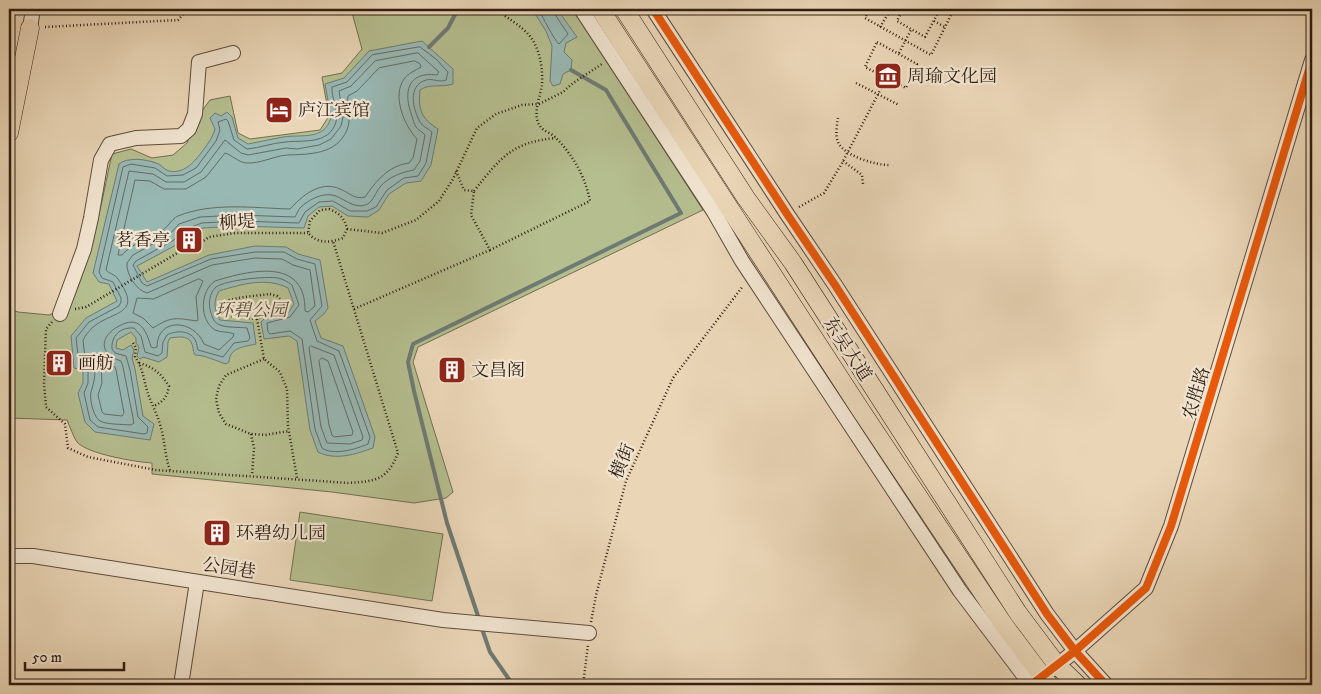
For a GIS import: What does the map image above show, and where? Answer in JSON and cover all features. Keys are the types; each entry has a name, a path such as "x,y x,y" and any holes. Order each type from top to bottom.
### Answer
{"main road":[{"name":"东吴大道","path":"600,9 1038,683"},
{"name":"东吴大道","path":"624,9 746,198 793,263 1018,613 1057,665 1078,685"},
{"path":"9,133 30,28"}],"street":[{"path":"30,28 33,9"},
{"path":"581,9 714,212 742,262 960,591 1038,683"},
{"path":"653,9 787,214 836,284 1047,614 1075,651 1106,685"},
{"path":"60,314 84,249 92,218 101,160 110,144 136,138 181,136 189,128 195,114 199,62 233,53"},
{"name":"农胜路","path":"1038,683 1146,588 1167,535 1312,60"},
{"name":"公园巷","path":"9,556 32,556 443,620 589,633"},
{"path":"181,685 197,582"}],"path":[{"path":"30,28 178,20 188,9"},
{"path":"870,9 865,18 932,55 954,9"},
{"path":"880,27 891,9"},
{"path":"903,9 897,21 925,37 940,9"},
{"path":"354,309 490,250 590,200 581,170 556,138 540,127 536,116 542,83 540,56 528,34 501,13"},
{"path":"934,21 946,27"},
{"path":"899,53 910,30"},
{"path":"877,42 899,53 918,64 906,88 865,66 877,42"},
{"path":"347,229 382,233 416,220 439,201 478,128 496,114 522,106 539,104 563,92 591,72"},
{"path":"787,214 824,193 848,152 887,77"},
{"path":"856,83 899,106"},
{"path":"838,118 837,141 842,148 873,164 889,165"},
{"path":"490,250 471,215 474,191 498,161 519,146 539,139 556,138"},
{"path":"843,161 862,175 863,184"},
{"path":"456,171 464,190 474,191"},
{"path":"329,209 337,212 346,221 347,229 343,238 323,242 314,239 308,233 310,220 320,210 329,209"},
{"path":"60,314 46,329 44,384 46,407 65,424 68,448 88,457 156,470 349,483 368,482 385,476 394,464 398,453 333,241"},
{"path":"270,294 277,296 280,300 278,308 257,319 223,314 222,304 244,297 270,294"},
{"path":"257,319 264,359 280,372 287,389 289,431 297,478"},
{"path":"133,343 136,348 135,357 140,363 161,427 166,460 170,470"},
{"path":"264,359 226,375 218,386 216,399 219,413 226,424 251,434 265,435 289,431"},
{"path":"140,363 148,365 161,373 169,386 167,396 154,406"},
{"path":"251,434 254,448 252,475"}],"green space":[{"name":"环碧公园","path":"351,9 573,9 703,210 418,347 413,362 453,492 446,498 414,503 332,492 152,474 152,463 112,457 82,446 77,442 67,420 9,418 9,309 18,312 49,315 70,306 90,250 112,154 131,149 152,158 173,155 187,143 196,119 210,100 230,96 238,133 250,139 320,130 329,116 322,77 342,73 362,49"},
{"path":"300,512 443,534 432,601 290,580"},
{"path":"1312,662 1312,685 1303,685"}],"water":[{"path":"532,9 557,9 577,37 566,43 564,52 572,60 571,70 563,74 560,84 553,86 550,81 552,46 546,31"},
{"path":"422,41 453,69 453,84 428,87 420,90 420,108 422,113 438,129 431,165 421,181 406,183 389,194 379,210 368,217 348,216 332,206 319,207 308,216 304,228 239,226 203,228 185,234 178,244 137,266 147,282 209,255 255,246 286,247 298,254 320,260 328,308 315,321 321,338 343,346 375,437 373,448 339,456 325,455 318,452 310,430 297,341 289,336 264,339 261,322 265,318 288,313 294,304 288,288 263,282 228,288 219,291 217,295 215,306 220,320 253,323 256,344 242,347 232,353 229,362 226,364 195,355 191,342 184,337 170,338 167,357 159,362 143,357 140,359 137,356 139,347 136,343 136,338 131,332 117,340 116,348 123,350 131,345 134,350 132,358 143,416 154,424 150,440 95,432 85,422 78,393 83,383 83,370 74,368 71,336 86,318 117,301 109,284 99,282 93,273 119,164 127,160 142,160 158,164 169,171 179,171 188,167 211,139 215,129 210,118 215,113 221,116 227,112 232,117 238,138 248,144 317,133 328,125 331,118 325,84 344,78 369,51"}],"waterway":[{"path":"429,47 448,28 458,9"},
{"path":"479,619 447,523 414,391 408,362 413,344 681,213 606,90 571,70"},
{"path":"481,626 490,652 513,685"}],"cycle path":[{"path":"653,9 835,285 1047,614 1075,651 1106,685"},
{"path":"1031,685 1075,651 1146,588 1171,526 1312,60"}],"place":[{"name":"周瑜文化园","path":"888,76"},
{"name":"庐江宾馆","path":"279,110"},
{"name":"茗香亭","path":"189,240"},
{"name":"画舫","path":"59,363"},
{"name":"文昌阁","path":"452,370"},
{"name":"环碧幼儿园","path":"217,533"}]}
